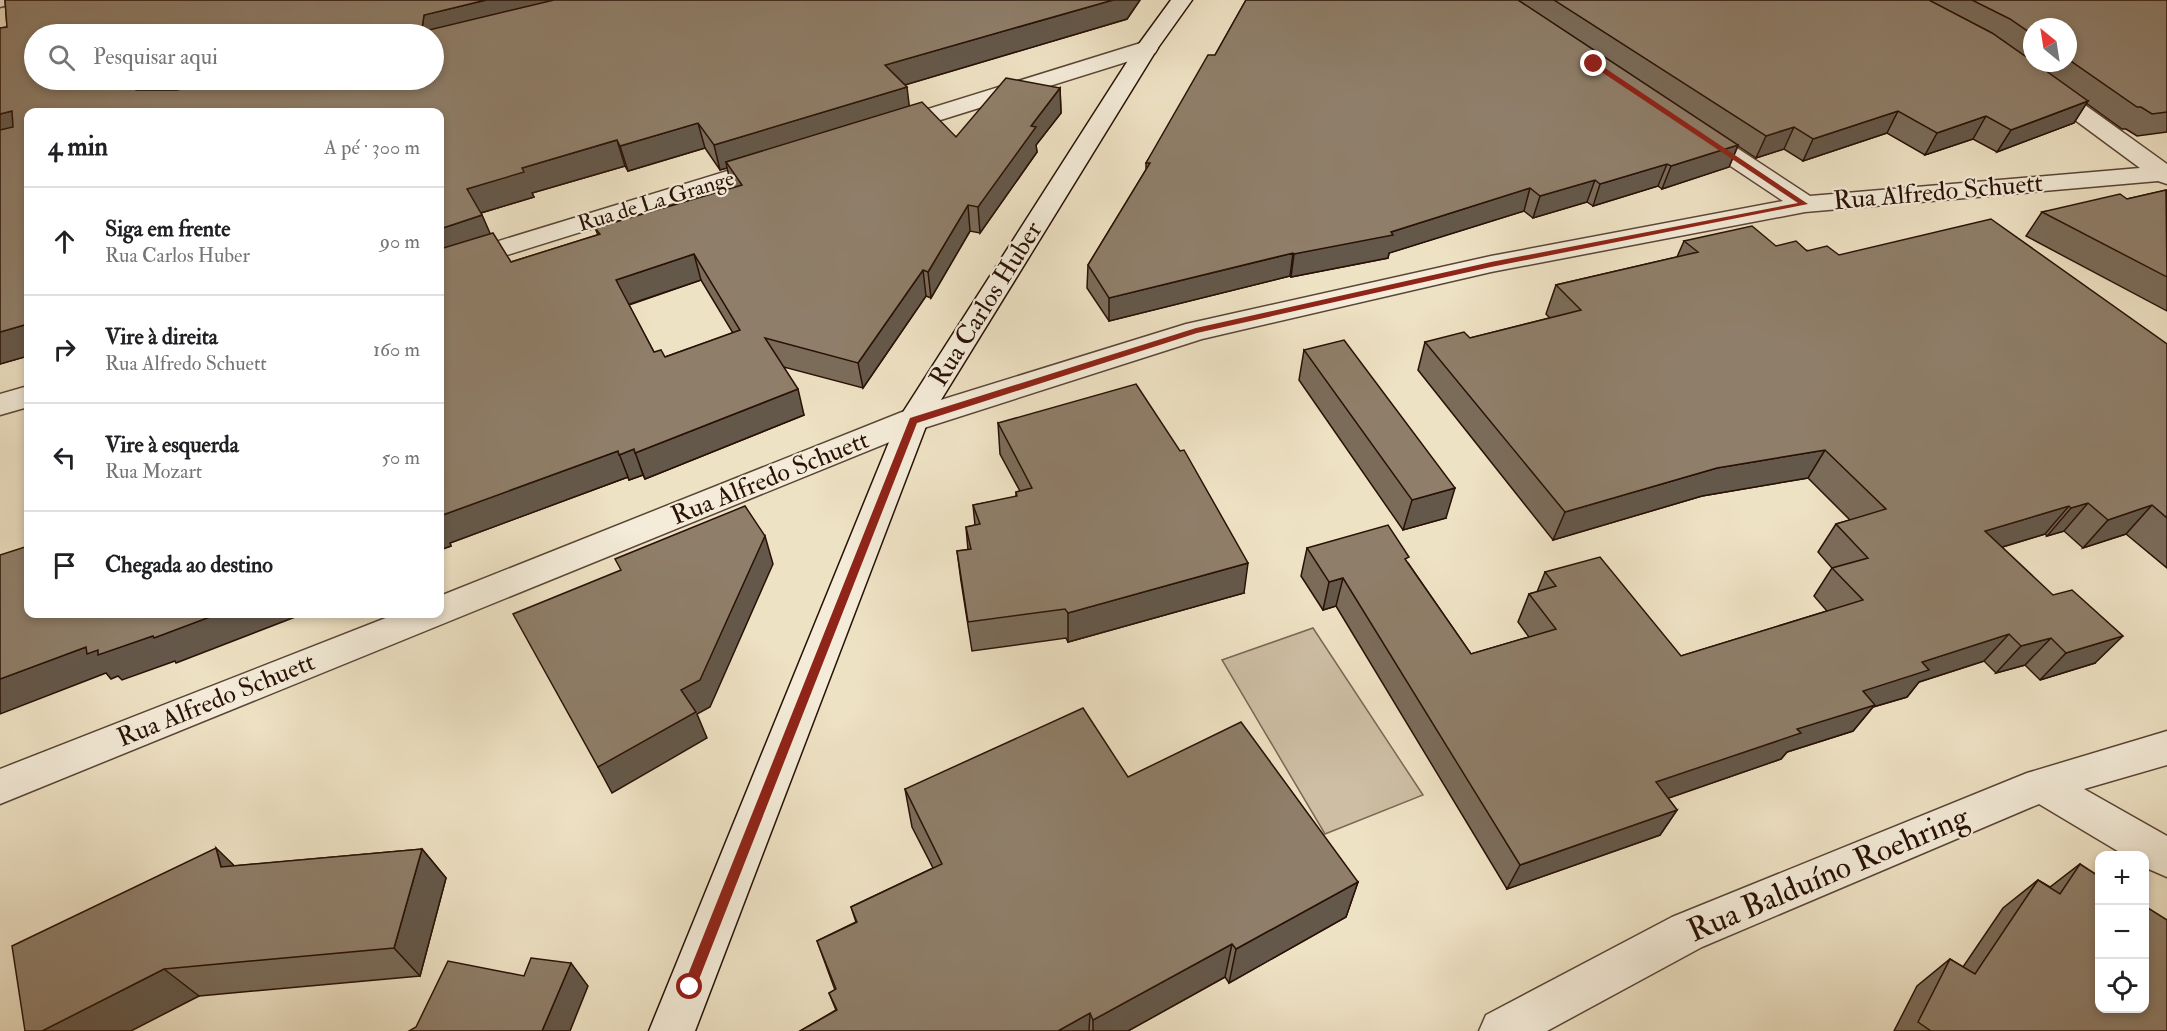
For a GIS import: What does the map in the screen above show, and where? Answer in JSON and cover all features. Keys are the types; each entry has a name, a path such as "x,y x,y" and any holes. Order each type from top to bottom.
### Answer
{"street":[{"path":"0,1 5,0"},
{"name":"Rua Carlos Huber","path":"672,1031 913,420 1147,48 1182,0"},
{"path":"873,133 1147,48"},
{"path":"2028,75 2166,174"},
{"path":"1676,118 1804,204"},
{"name":"Rua de La Grange","path":"444,267 793,158"},
{"name":"Rua Alfredo Schuett","path":"444,608 913,420 1196,331 1491,264 1804,204 2166,174"},
{"path":"0,405 24,397"},
{"name":"Rua Alfredo Schuett","path":"0,787 422,618"},
{"name":"Rua Balduíno Roehring","path":"1502,1031 1687,932 2041,784 2167,748"},
{"path":"2041,784 2167,858"}],"shaded area":[{"path":"1313,628 1423,795 1325,834 1222,660"}],"building":[{"path":"5,0 486,0 424,15 423,24 24,24 24,90 444,90 444,26 554,0 1113,0 885,65 907,87 714,145 698,123 620,146 617,140 522,168 524,172 467,189 482,215 444,228 444,108 24,108 24,325 0,332 0,130 13,127 12,111 0,114 0,28 7,27"},
{"path":"1246,0 1518,0 1738,145 1671,166 1667,164 1600,184 1595,180 1540,196 1530,188 1391,232 1393,235 1293,253 1109,298 1088,265 1150,163 1146,163 1208,55 1215,55"},
{"path":"1554,0 1929,0 1992,33 2023,55 2023,72 2048,72 2088,101 2011,130 1986,116 1937,133 1898,111 1813,139 1794,127 1766,136"},
{"path":"1972,0 2167,0 2167,112 2152,114 2137,107 2077,65 2077,18 2023,18 2023,28"},
{"path":"1006,78 1060,88 1031,126 1036,127 978,207 968,205 928,272 923,270 858,363 765,338 798,389 635,453 634,449 619,455 618,451 444,515 444,248 493,233 511,262 600,234 595,228 742,185 726,162 922,102 956,137","holes":["694,254 740,330 665,357 661,350 654,352 616,280"]},
{"path":"2166,190 2167,277 2042,212 2120,194 2127,199"},
{"path":"1991,219 2167,344 2167,518 2152,505 2108,520 2088,503 2071,508 2069,506 1985,531 2053,595 2072,590 2123,636 2066,653 2051,638 2021,646 2009,634 1922,662 1929,670 1863,691 1875,705 1797,729 1801,733 1656,782 1677,810 1520,865 1343,578 1329,582 1307,548 1388,525 1409,557 1405,559 1471,654 1556,629 1529,594 1556,586 1545,572 1600,557 1681,656 1863,600 1832,568 1868,558 1836,524 1886,509 1825,450 1717,468 1565,512 1425,342 1464,332 1470,338 1581,310 1556,285 1698,252 1684,241 1752,226 1776,246 1796,241 1807,251 1827,246 1839,255"},
{"path":"1344,340 1455,488 1412,500 1304,350"},
{"path":"1136,384 1180,451 1184,450 1248,563 1068,613 1065,609 968,622 957,551 971,549 966,527 980,524 973,505 1017,496 1016,492 1032,488 998,423"},
{"path":"745,506 765,536 700,680 681,690 696,712 598,767 513,614 621,570 615,559"},
{"path":"24,547 24,618 207,618 154,638 153,636 98,655 98,650 87,654 86,647 0,679 0,555"},
{"path":"1083,708 1128,777 1241,722 1358,882 1236,949 1232,944 1093,1020 1090,1013 1058,1031 800,1031 837,1010 829,993 836,989 817,941 857,922 851,907 942,864 905,789"},
{"path":"216,848 221,867 422,849 394,948 164,969 42,1031 25,1031 12,946"},
{"path":"2080,864 2095,874 2095,1013 2149,1013 2149,909 2167,920 2167,1031 1931,1031 1918,1022 1950,959 1975,974 2038,880 2060,894"},
{"path":"531,958 571,963 542,1031 409,1031 416,1027 448,961 524,976"}],"route":[{"path":"690,987 913,420 1196,331 1491,264 1804,204 1594,64"}]}
